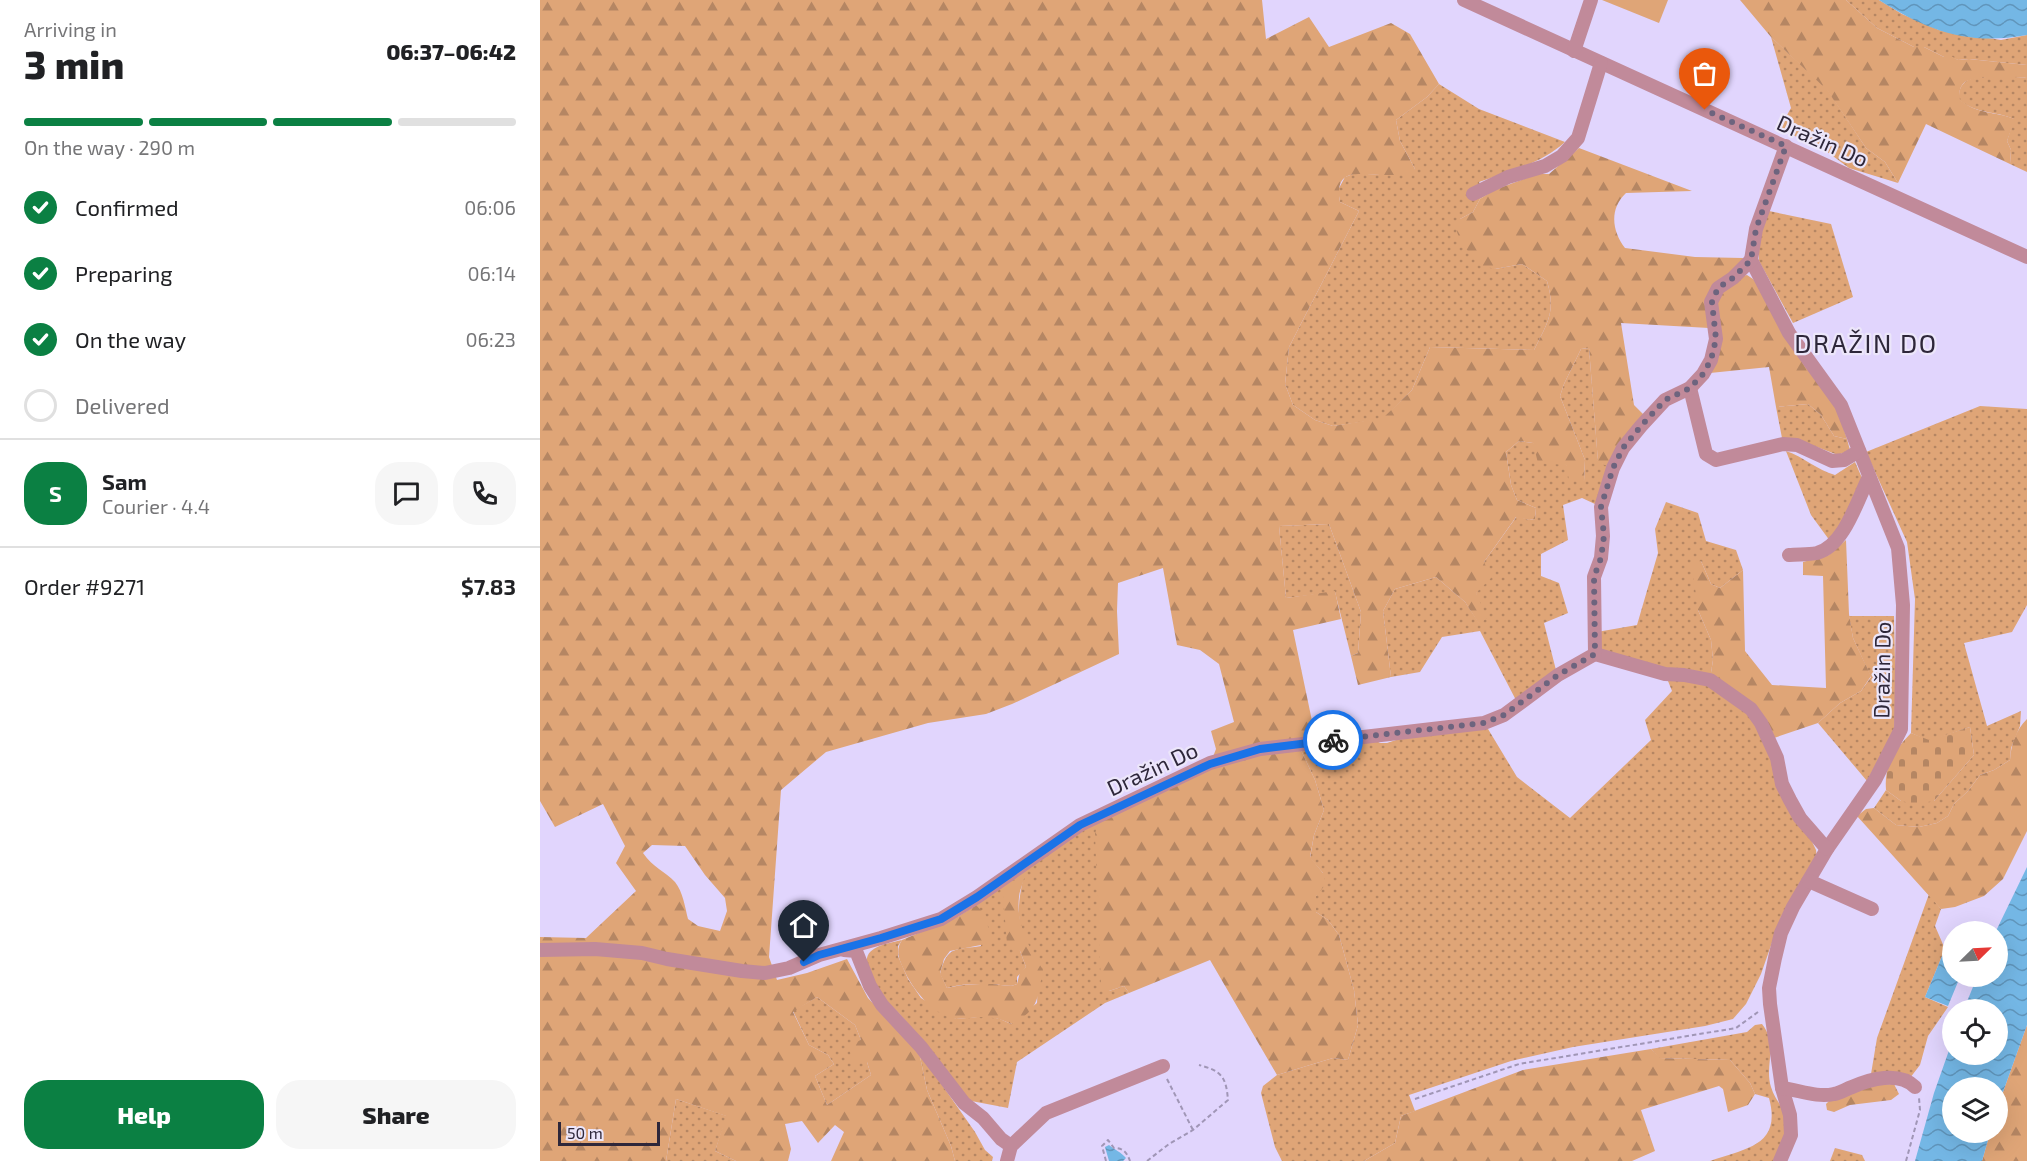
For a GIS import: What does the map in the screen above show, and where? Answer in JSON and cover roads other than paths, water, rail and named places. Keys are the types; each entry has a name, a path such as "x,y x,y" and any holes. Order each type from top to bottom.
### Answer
{"street":[{"name":"Dražin Do","path":"1464,0 2027,257"},
{"path":"1574,51 1591,0"},
{"path":"1473,194 1508,177 1545,166 1562,156 1578,138 1602,63"},
{"path":"1786,146 1756,229 1751,260 1733,278 1718,288 1712,302 1716,339 1711,360 1703,374 1690,388 1665,400 1623,448 1613,468 1601,507 1601,558 1594,577 1595,654 1665,674 1710,680 1751,709 1761,723 1777,758 1782,784 1790,800 1800,818 1827,849"},
{"name":"Dražin Do","path":"1751,260 1789,333 1840,405 1898,548 1903,605 1901,729 1875,780 1827,849 1793,908 1782,933 1769,988 1782,1088 1790,1115 1791,1135 1780,1161"},
{"path":"1690,388 1706,454 1716,460 1783,444 1797,445 1832,461 1844,460 1859,451"},
{"path":"1789,555 1818,553 1833,545 1840,536 1869,477"},
{"name":"Dražin Do","path":"540,950 595,949 642,953 765,973 789,968 819,955 941,919 977,897 1080,825 1210,764 1260,749 1484,723 1504,715 1558,675 1595,654"},
{"path":"1809,882 1872,909"},
{"path":"839,950 856,951 870,986 882,1005 921,1047 964,1103 983,1118 1006,1143 1007,1161"},
{"path":"1006,1143 1046,1113 1162,1066"},
{"path":"1782,1088 1821,1095 1835,1094 1871,1080 1884,1078 1908,1081 1915,1087"}],"water":[{"path":"1879,0 2027,0 2027,35 1986,39 1949,33 1914,20"},
{"path":"2027,867 2027,1025 2008,1078 1942,1077 1942,1143 1987,1143 1982,1161 1915,1161 1944,1065 2008,1065 2008,999 1968,999 1973,987 2008,987 2008,921 2001,921"},
{"path":"1942,956 1942,987 1956,987 1951,999 1942,999 1942,1004 1925,997"},
{"path":"1109,1145 1126,1158 1123,1161 1109,1161 1105,1147"}],"district":[{"name":"DRAŽIN DO","path":"1866,342"}]}
